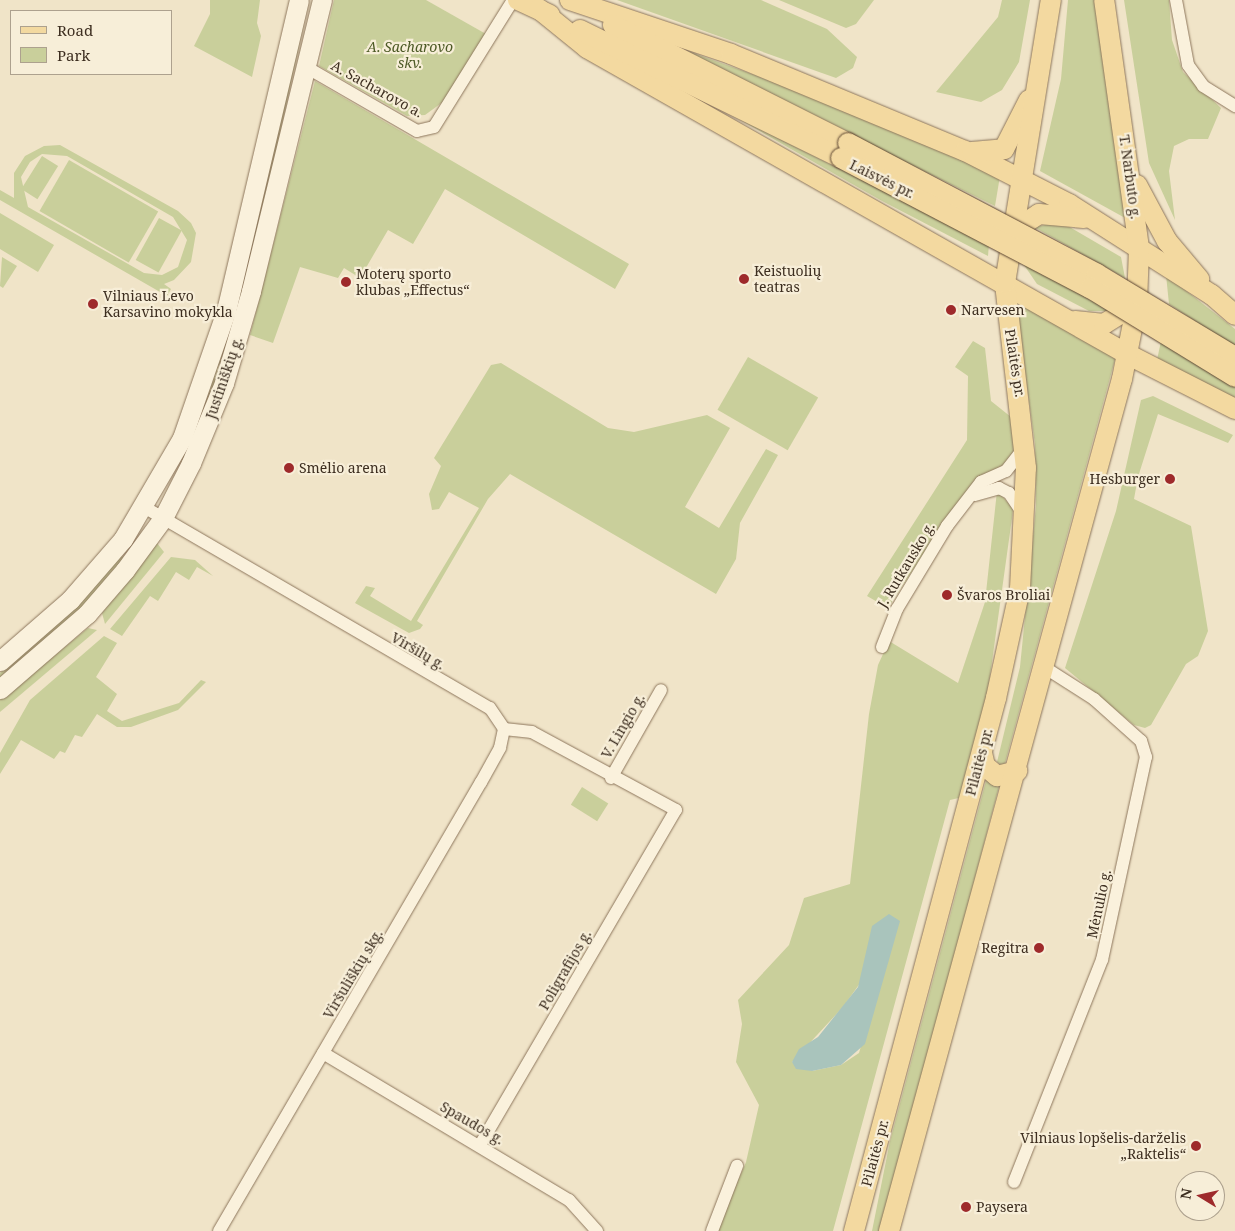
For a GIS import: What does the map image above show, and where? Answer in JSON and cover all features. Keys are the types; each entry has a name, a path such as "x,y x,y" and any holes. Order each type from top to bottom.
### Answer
{"main road":[{"name":"Justiniškių g.","path":"0,662 70,600 144,507 182,438 226,311 299,0"},
{"name":"Justiniškių g.","path":"0,689 87,614 163,518 191,463 226,374 322,0"},
{"name":"Laisvės pr.","path":"518,0 844,151 1097,274 1235,357"},
{"name":"Laisvės pr.","path":"568,0 1090,288 1235,377"},
{"name":"Laisvės pr.","path":"568,0 731,54 965,151 1021,179 1093,220 1212,295 1235,315"},
{"path":"1005,283 1051,0"},
{"name":"T. Narbuto g.","path":"1104,0 1128,159 1139,248 1136,303 1127,354"},
{"path":"539,9 587,48 1005,283 1127,354 1235,410"},
{"path":"965,151 994,153 1008,145 1042,63"},
{"path":"1128,159 1167,241 1212,295"},
{"path":"1009,252 1022,225 1039,214 1093,220"},
{"name":"Pilaitės pr.","path":"854,1231 982,753 1015,616 1026,520 1025,446 1005,283"},
{"path":"1067,319 1104,324 1136,303"},
{"path":"889,1231 1017,772 1127,354"},
{"path":"982,753 985,766 997,776 1017,772"}],"street":[{"name":"A. Sacharovo a.","path":"306,67 417,131 434,127 469,78 514,0"},
{"path":"1176,0 1188,65 1204,86 1235,106"},
{"name":"J. Rutkausko g.","path":"882,647 897,609 965,502 981,482 1014,464 1025,446"},
{"name":"J. Rutkausko g.","path":"965,502 986,488 999,488 1015,500 1026,520"},
{"name":"Viršilų g.","path":"144,507 490,708 504,729"},
{"name":"Mėnulio g.","path":"1014,1182 1102,960 1146,757 1141,741 1094,698 1044,667"},
{"name":"V. Lingio g.","path":"611,778 661,690"},
{"path":"504,729 532,732 611,778"},
{"name":"Viršuliškių skg.","path":"219,1231 486,774 504,729"},
{"name":"Poligrafijos g.","path":"480,1145 676,810 611,778"},
{"name":"Spaudos g.","path":"323,1053 480,1145 569,1200 597,1231"},
{"path":"712,1231 737,1166"}],"green space":[{"path":"210,0 260,0 257,23 261,36 252,77 194,46 210,14"},
{"path":"309,0 255,248 206,411 171,487 204,408 232,321"},
{"name":"A. Sacharovo skv.","path":"334,0 426,0 486,34 447,99 425,115 407,116 319,66"},
{"path":"617,0 761,0 827,29 857,57 853,68 836,78"},
{"path":"779,0 874,0 856,24 846,28"},
{"path":"1002,0 1030,0 1019,62 1002,90 981,102 936,92 998,17"},
{"path":"1068,0 1095,0 1127,219 1040,171 1061,79"},
{"path":"1124,0 1169,0 1172,40 1183,72 1221,108 1208,139 1189,139 1174,146 1169,171 1175,220 1149,163"},
{"path":"665,43 783,85 1000,176 995,206"},
{"path":"315,81 629,264 615,289 445,189 413,244 388,230 360,278 344,268 338,278 300,267 273,343 250,335"},
{"path":"728,113 989,244 988,256 882,201"},
{"path":"60,145 178,211 191,223 196,233 191,262 174,280 164,284 171,289 167,296 0,200 0,190 14,198 14,173 25,156 44,146","holes":["42,154 67,156 173,217 187,240 178,267 162,275 144,273 28,207 21,177 30,162"]},
{"path":"42,156 58,166 37,199 21,189"},
{"path":"69,160 158,211 129,263 40,211"},
{"path":"0,213 54,245 38,272 0,249"},
{"path":"159,218 182,231 158,273 136,260"},
{"path":"1061,222 1121,257 1125,278 1034,227"},
{"path":"2,257 17,266 3,288 0,286"},
{"path":"1022,262 1109,311 1089,311 1037,284"},
{"path":"1166,275 1235,329 1235,347 1169,304"},
{"path":"1015,301 1116,356 1004,767 997,762 1020,667 1036,506 1035,444"},
{"path":"973,341 985,348 991,401 1011,417 1016,451 1001,468 980,478 954,507 888,608 867,596 967,440 968,376 955,367"},
{"path":"1161,341 1235,387 1235,402 1157,360"},
{"path":"748,357 818,398 788,450 718,410"},
{"path":"501,363 608,428 634,432 707,415 730,428 685,507 719,528 766,449 778,455 740,523 736,559 716,594 510,474 488,499 417,621 423,625 420,629 409,633 355,603 366,586 375,588 370,596 411,621 479,508 449,492 439,509 432,510 429,494 441,466 434,458 491,365"},
{"path":"1153,396 1233,435 1228,443 1158,414 1138,477 1134,499 1191,526 1208,631 1198,656 1186,664 1151,725 1145,728 1134,725 1065,668 1116,511 1141,400"},
{"path":"997,491 1013,508 984,719 963,797 950,800 833,1231 716,1231 746,1162 759,1105 736,1062 742,1024 738,1000 789,945 804,898 850,884 869,714 878,665 889,641 958,683 985,602","holes":["893,937 859,1053 841,1065 812,1071 792,1062 843,1007"]},
{"path":"157,543 164,552 105,624 102,613"},
{"path":"120,556 124,557 83,606 0,679 0,673 82,602"},
{"path":"171,557 195,560 213,576 197,567 189,580 176,572 158,601 150,596 122,636 110,629"},
{"path":"88,628 97,630 0,712 0,700"},
{"path":"104,636 117,643 96,677 117,694 107,711 122,721 179,703 201,680 206,682 178,710 131,727 117,727 97,714 82,737 75,735 65,753 60,751 54,759 21,740 0,774 0,753 30,700"},
{"path":"987,777 1000,783 882,1231 872,1231 890,1141"},
{"path":"582,787 608,803 597,821 571,805"}],"water":[{"path":"889,914 900,921 865,1044 841,1065 812,1071 796,1069 792,1062 799,1049 818,1037 858,987 872,926"}],"place":[{"name":"Keistuolių teatras","path":"744,279"},
{"name":"Moterų sporto klubas „Effectus“","path":"346,282"},
{"name":"Vilniaus Levo Karsavino mokykla","path":"93,304"},
{"name":"Narvesen","path":"951,310"},
{"name":"Smėlio arena","path":"289,468"},
{"name":"Hesburger","path":"1170,479"},
{"name":"Švaros Broliai","path":"947,595"},
{"name":"Regitra","path":"1039,948"},
{"name":"Vilniaus lopšelis-darželis „Raktelis“","path":"1196,1146"},
{"name":"Paysera","path":"966,1207"}]}
